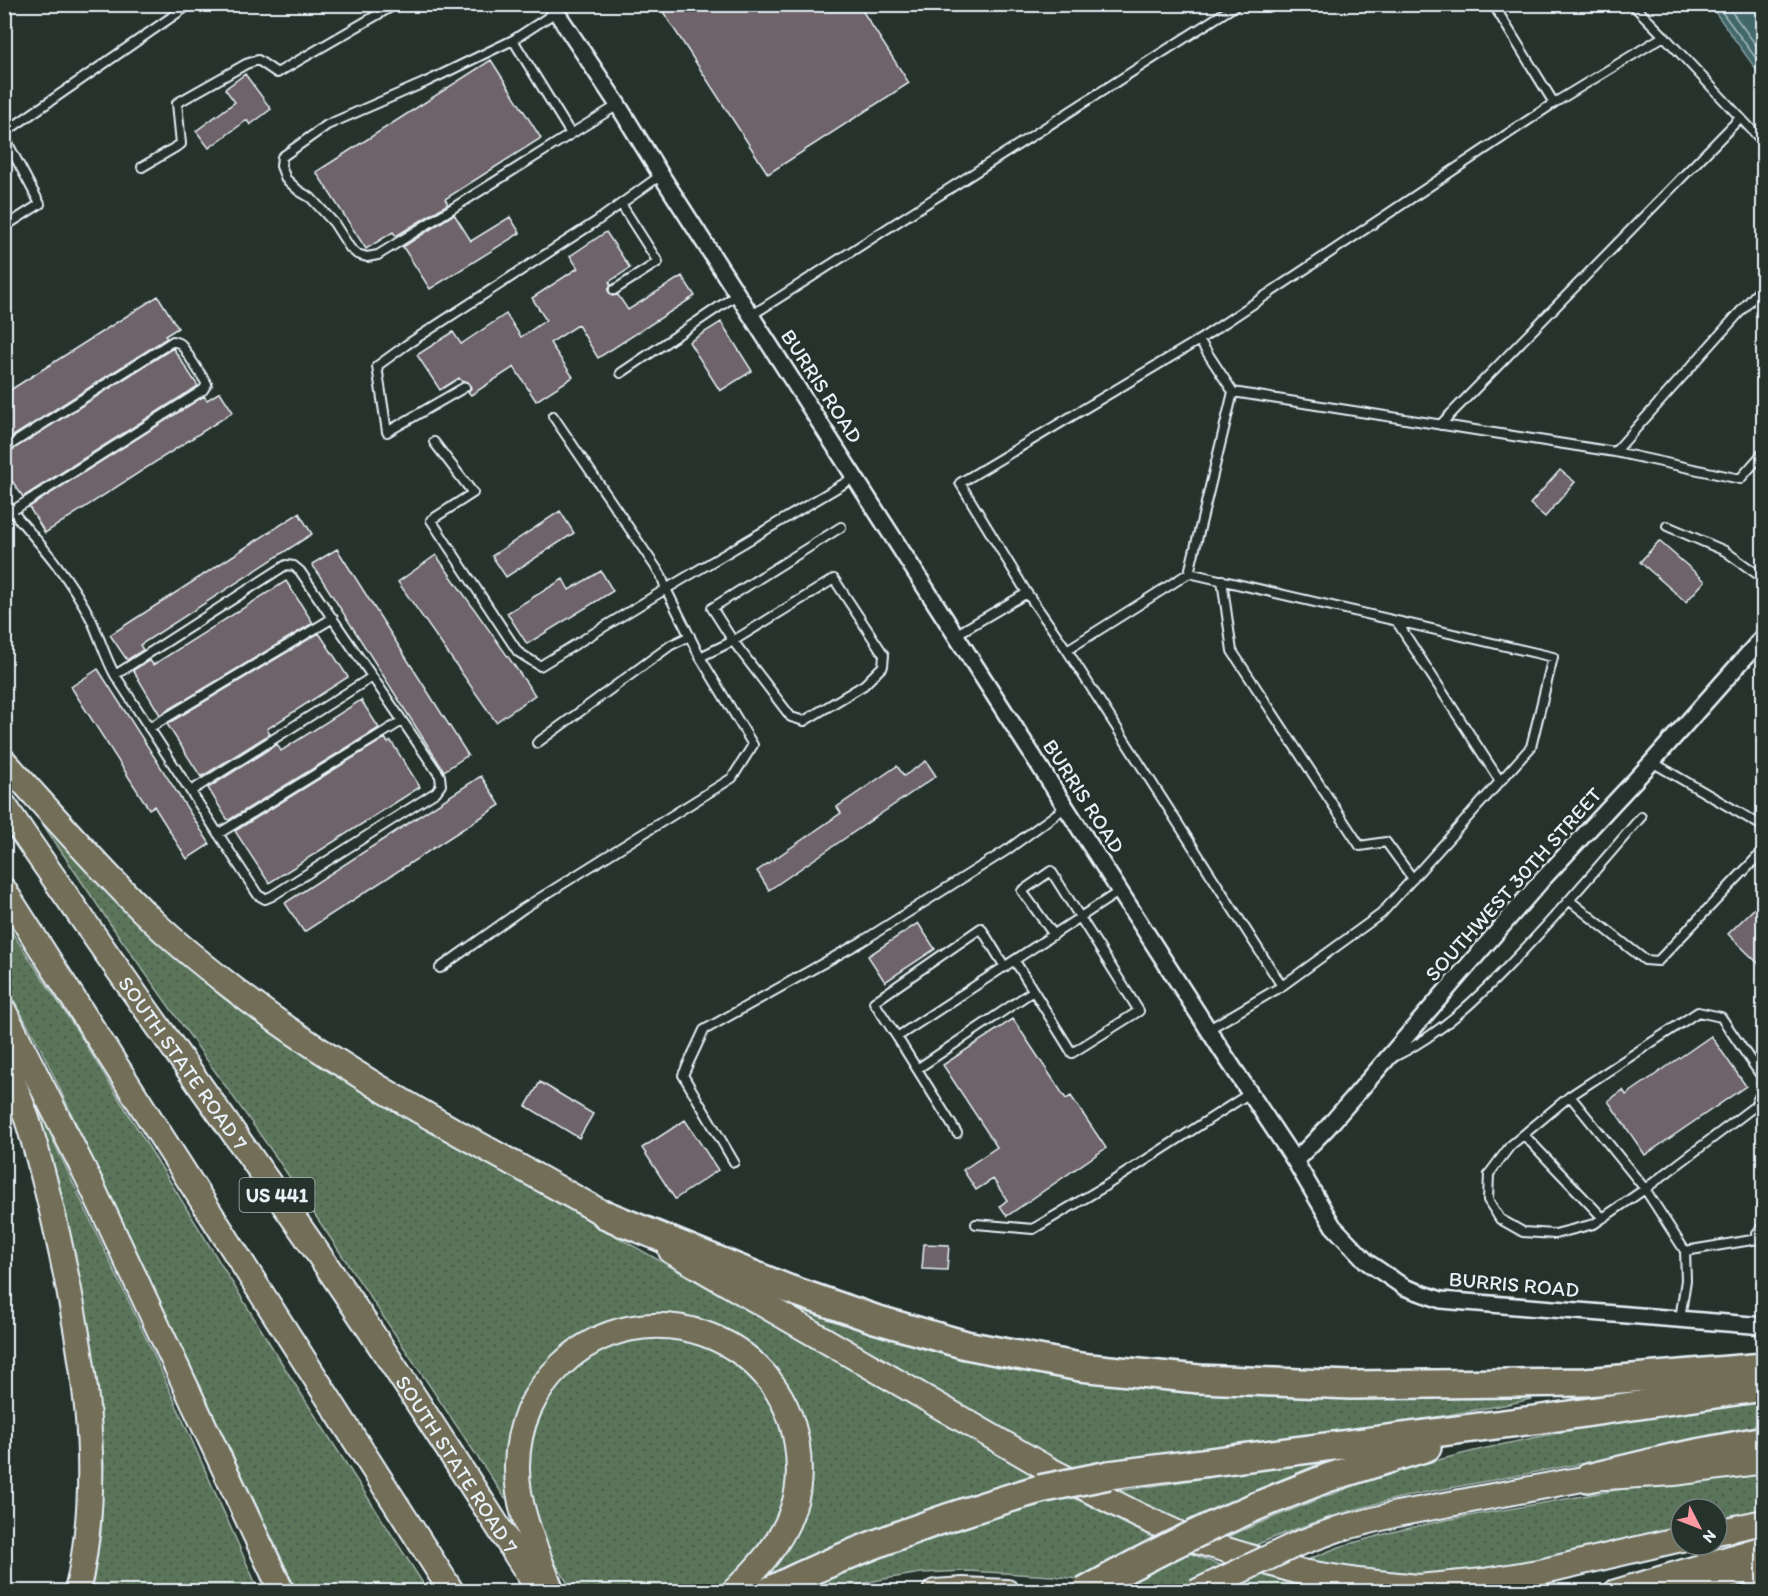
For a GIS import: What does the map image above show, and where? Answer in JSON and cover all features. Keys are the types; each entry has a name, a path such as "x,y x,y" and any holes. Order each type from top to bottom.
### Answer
{"highway":[{"path":"606,1215 788,1289 875,1319 966,1345 1080,1367 1199,1379 1351,1385 1586,1382 1764,1367"},
{"path":"767,1592 807,1572 883,1540 961,1512 1040,1489 1109,1475 1542,1419 1764,1387"},
{"path":"1084,1592 1205,1528 1327,1478 1423,1448 1542,1419"},
{"path":"1588,1478 1672,1458 1764,1440"},
{"path":"1669,1592 1764,1564"},
{"path":"1758,1592 1764,1590"}],"main road":[{"path":"4,760 101,869 157,925 238,992 320,1051 431,1117 1048,1469 1138,1515 1190,1539 1296,1571 1358,1581 1418,1587 1484,1581 1544,1571 1669,1542"},
{"name":"SOUTH STATE ROAD 7","path":"4,805 327,1266 406,1383 540,1592"},
{"name":"US 441","path":"4,890 452,1592"},
{"path":"4,1011 88,1178 282,1592"},
{"path":"4,1058 28,1122 56,1224 76,1325 90,1428 92,1495 83,1565 77,1592"},
{"path":"552,1592 522,1505 517,1468 519,1434 532,1400 552,1374 573,1353 603,1336 632,1327 666,1326 700,1331 742,1353 763,1371 782,1398 794,1429 799,1459 798,1486 793,1508 771,1550 759,1567 733,1592"},
{"path":"1196,1592 1297,1544 1338,1529 1397,1514 1588,1478 1674,1473 1764,1461"},
{"path":"1729,1529 1764,1522"},
{"path":"1616,1592 1764,1548"},
{"path":"935,1592 1007,1592"}],"street":[{"name":"BURRIS ROAD","path":"554,8 1295,1161 1333,1226 1367,1262 1404,1287 1441,1300 1764,1326"},
{"name":"SOUTHWEST 30TH STREET","path":"1295,1161 1328,1128 1541,881 1652,762 1764,636"}],"lane":[{"path":"4,227 40,204 4,135 186,7 185,4"},
{"path":"142,167 181,144 177,103 246,64 258,60 277,73 396,4"},
{"path":"752,315 1238,4"},
{"path":"1493,4 1554,103"},
{"path":"1632,4 1764,143"},
{"path":"554,8 513,40 426,82 327,125 282,157 281,166 286,179 298,191 311,198 334,223 350,248 357,254 367,257 378,255 618,105"},
{"path":"1282,987 1067,650 1027,593 960,483 1199,340 1554,103 1664,36"},
{"path":"513,40 571,134"},
{"path":"1440,424 1740,118"},
{"path":"465,387 387,432 377,366 661,175"},
{"path":"614,290 658,262 621,204"},
{"path":"1615,452 1764,285"},
{"path":"621,373 738,294"},
{"path":"1067,650 1189,573 1233,392 1199,340"},
{"path":"4,449 173,341 182,344 207,384 203,390 12,512"},
{"path":"1233,392 1615,452 1740,479 1764,452"},
{"path":"440,968 524,908 732,778 753,745 700,657 661,575 553,416"},
{"path":"434,441 473,493 431,519 518,652 540,666 855,477"},
{"path":"4,502 40,542 66,576 91,619 105,658 115,675 258,895 266,899 272,897 436,792 441,785 440,776 333,618 300,571 294,566 286,565 115,675"},
{"path":"1666,526 1725,551 1764,579"},
{"path":"700,657 733,641 834,579 884,655 883,666 864,685 804,721 791,717 733,641 712,608 841,527"},
{"path":"1189,573 1553,657 1531,747 1382,914 1282,987 1209,1029"},
{"path":"1222,580 1232,651 1360,846 1386,842 1413,879"},
{"path":"957,634 1027,593"},
{"path":"149,728 333,618"},
{"path":"1397,622 1500,781"},
{"path":"537,743 671,645 690,636"},
{"path":"191,791 372,677"},
{"path":"218,834 402,721"},
{"path":"1652,762 1764,827"},
{"path":"734,1162 683,1076 704,1030 861,942 1008,850 1066,807"},
{"path":"1385,1062 1416,1047 1477,999 1570,901 1641,817"},
{"path":"1570,901 1645,960 1658,961 1764,850"},
{"path":"1015,961 1072,1053 1139,1011 1051,871 1022,891 1054,935"},
{"path":"897,1037 1120,891"},
{"path":"957,1133 874,1002 981,928 1005,967"},
{"path":"917,1069 1033,991"},
{"path":"1764,1080 1721,1017 1698,1012 1570,1096 1510,1146 1489,1174 1488,1200 1500,1220 1523,1232 1556,1234 1594,1224 1645,1189 1755,1106 1764,1086"},
{"path":"976,1224 1033,1229 1250,1094"},
{"path":"1570,1096 1645,1189 1685,1251 1686,1280 1680,1319"},
{"path":"1524,1135 1603,1218"},
{"path":"1685,1251 1761,1240 1757,1233 1764,1225"}],"green space":[{"path":"47,821 346,1081 940,1419 1062,1492 1159,1541 1217,1564 1326,1590 1341,1591 1189,1592 1053,1576 967,1571 921,1573 828,1591 797,1591 843,1570 982,1517 1048,1502 1031,1483 765,1584 760,1578 804,1434 713,1327 681,1317 655,1317 554,1363 509,1497 505,1498 276,1157 111,925 42,823"},
{"path":"4,920 78,1032 291,1378 428,1591 297,1591 41,1049 5,984"},
{"path":"27,1085 153,1353 259,1591 92,1591 101,1532 104,1463 91,1374 22,1087"},
{"path":"755,1289 954,1351 1530,1393 1532,1399 1413,1421 1080,1473 1032,1449"},
{"path":"647,1335 698,1340 747,1367 779,1410 791,1473 775,1527 731,1582 718,1591 573,1592 548,1551 531,1506 527,1450 547,1393 588,1354"},
{"path":"1763,1402 1763,1430 1412,1495 1327,1518 1245,1550 1220,1540 1357,1485 1442,1459 1561,1432"},
{"path":"1322,1461 1177,1526 1112,1492"},
{"path":"1763,1470 1763,1510 1729,1517 1729,1497 1669,1497 1669,1532 1570,1554 1459,1572 1361,1574 1297,1564 1339,1547 1392,1532 1446,1520 1634,1487"}],"water":[{"path":"1710,5 1763,5 1763,79"}],"building":[{"path":"658,4 858,4 909,83 768,174"},
{"path":"491,60 541,138 445,199 448,204 396,236 393,232 366,249 316,172"},
{"path":"245,74 271,109 250,125 247,120 209,148 196,131 235,102 225,89"},
{"path":"454,214 471,241 510,217 520,233 430,289 403,247"},
{"path":"606,232 630,268 609,282 611,285 608,291 612,296 618,295 628,310 682,276 695,296 598,358 578,325 550,343 573,377 536,401 514,367 471,395 468,392 471,388 470,384 466,381 462,382 459,378 440,390 417,355 453,332 461,344 506,314 521,337 546,320 532,298 578,268 570,256"},
{"path":"158,296 178,328 165,336 167,338 4,442 4,394"},
{"path":"721,322 752,371 720,391 689,342"},
{"path":"173,348 198,386 23,497 4,469 4,455"},
{"path":"220,392 233,412 45,533 29,507 204,396 207,400"},
{"path":"1560,470 1575,482 1545,517 1530,504"},
{"path":"560,511 574,533 506,577 492,556"},
{"path":"299,513 312,534 140,645 143,650 127,660 110,635"},
{"path":"1659,541 1705,581 1686,602 1640,562"},
{"path":"337,549 468,755 444,771 312,564"},
{"path":"436,555 535,695 496,722 398,582"},
{"path":"601,571 613,591 527,644 507,613 563,579 569,590"},
{"path":"286,581 313,623 160,715 133,670 150,660 153,665"},
{"path":"319,633 348,677 267,729 270,734 201,777 167,724"},
{"path":"98,669 210,844 187,859 154,806 149,809 71,687"},
{"path":"361,700 379,728 229,820 227,819 208,788 277,744 281,751"},
{"path":"385,738 388,743 391,741 420,787 269,883 235,831"},
{"path":"926,761 936,776 769,890 757,871 841,813 837,807 897,766 904,776"},
{"path":"481,776 500,805 304,932 285,903"},
{"path":"1764,899 1764,969 1728,934"},
{"path":"918,923 935,949 885,982 868,956"},
{"path":"1013,1019 1066,1099 1071,1096 1106,1148 1007,1216 1000,1206 1007,1200 993,1179 976,1190 963,1170 997,1147 943,1065"},
{"path":"1711,1036 1746,1086 1645,1155 1608,1101 1623,1090 1626,1095"},
{"path":"540,1082 593,1114 579,1138 526,1106"},
{"path":"685,1120 718,1170 675,1199 642,1148"},
{"path":"924,1244 949,1245 947,1270 922,1269"}]}
